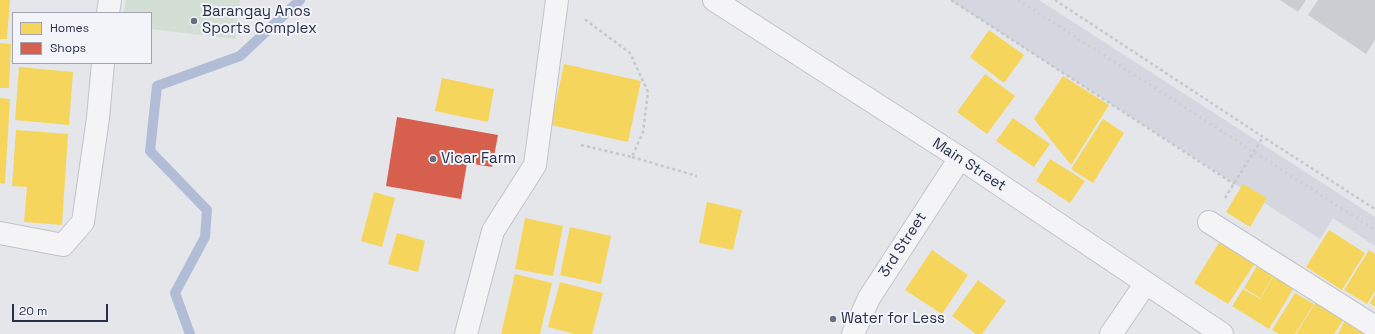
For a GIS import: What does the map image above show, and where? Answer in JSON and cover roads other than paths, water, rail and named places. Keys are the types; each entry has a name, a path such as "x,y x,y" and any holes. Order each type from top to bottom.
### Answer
{"street":[{"path":"108,12 110,0"},
{"path":"466,334 493,231 535,165 557,0"},
{"name":"Main Street","path":"714,0 960,158 1222,334"},
{"path":"0,233 63,245 83,222 98,118 103,64"},
{"name":"3rd Street","path":"853,334 869,298 960,158"},
{"path":"1209,222 1375,327"},
{"path":"1111,334 1146,283"}],"waterway":[{"path":"190,334 175,293 205,237 207,210 150,151 157,86 240,56 300,0"}],"railway":[{"path":"1018,0 1375,230"}],"place":[{"name":"Barangay Anos Sports Complex","path":"194,21"},
{"name":"Vicar Farm","path":"433,159"},
{"name":"Water for Less","path":"833,319"}]}
